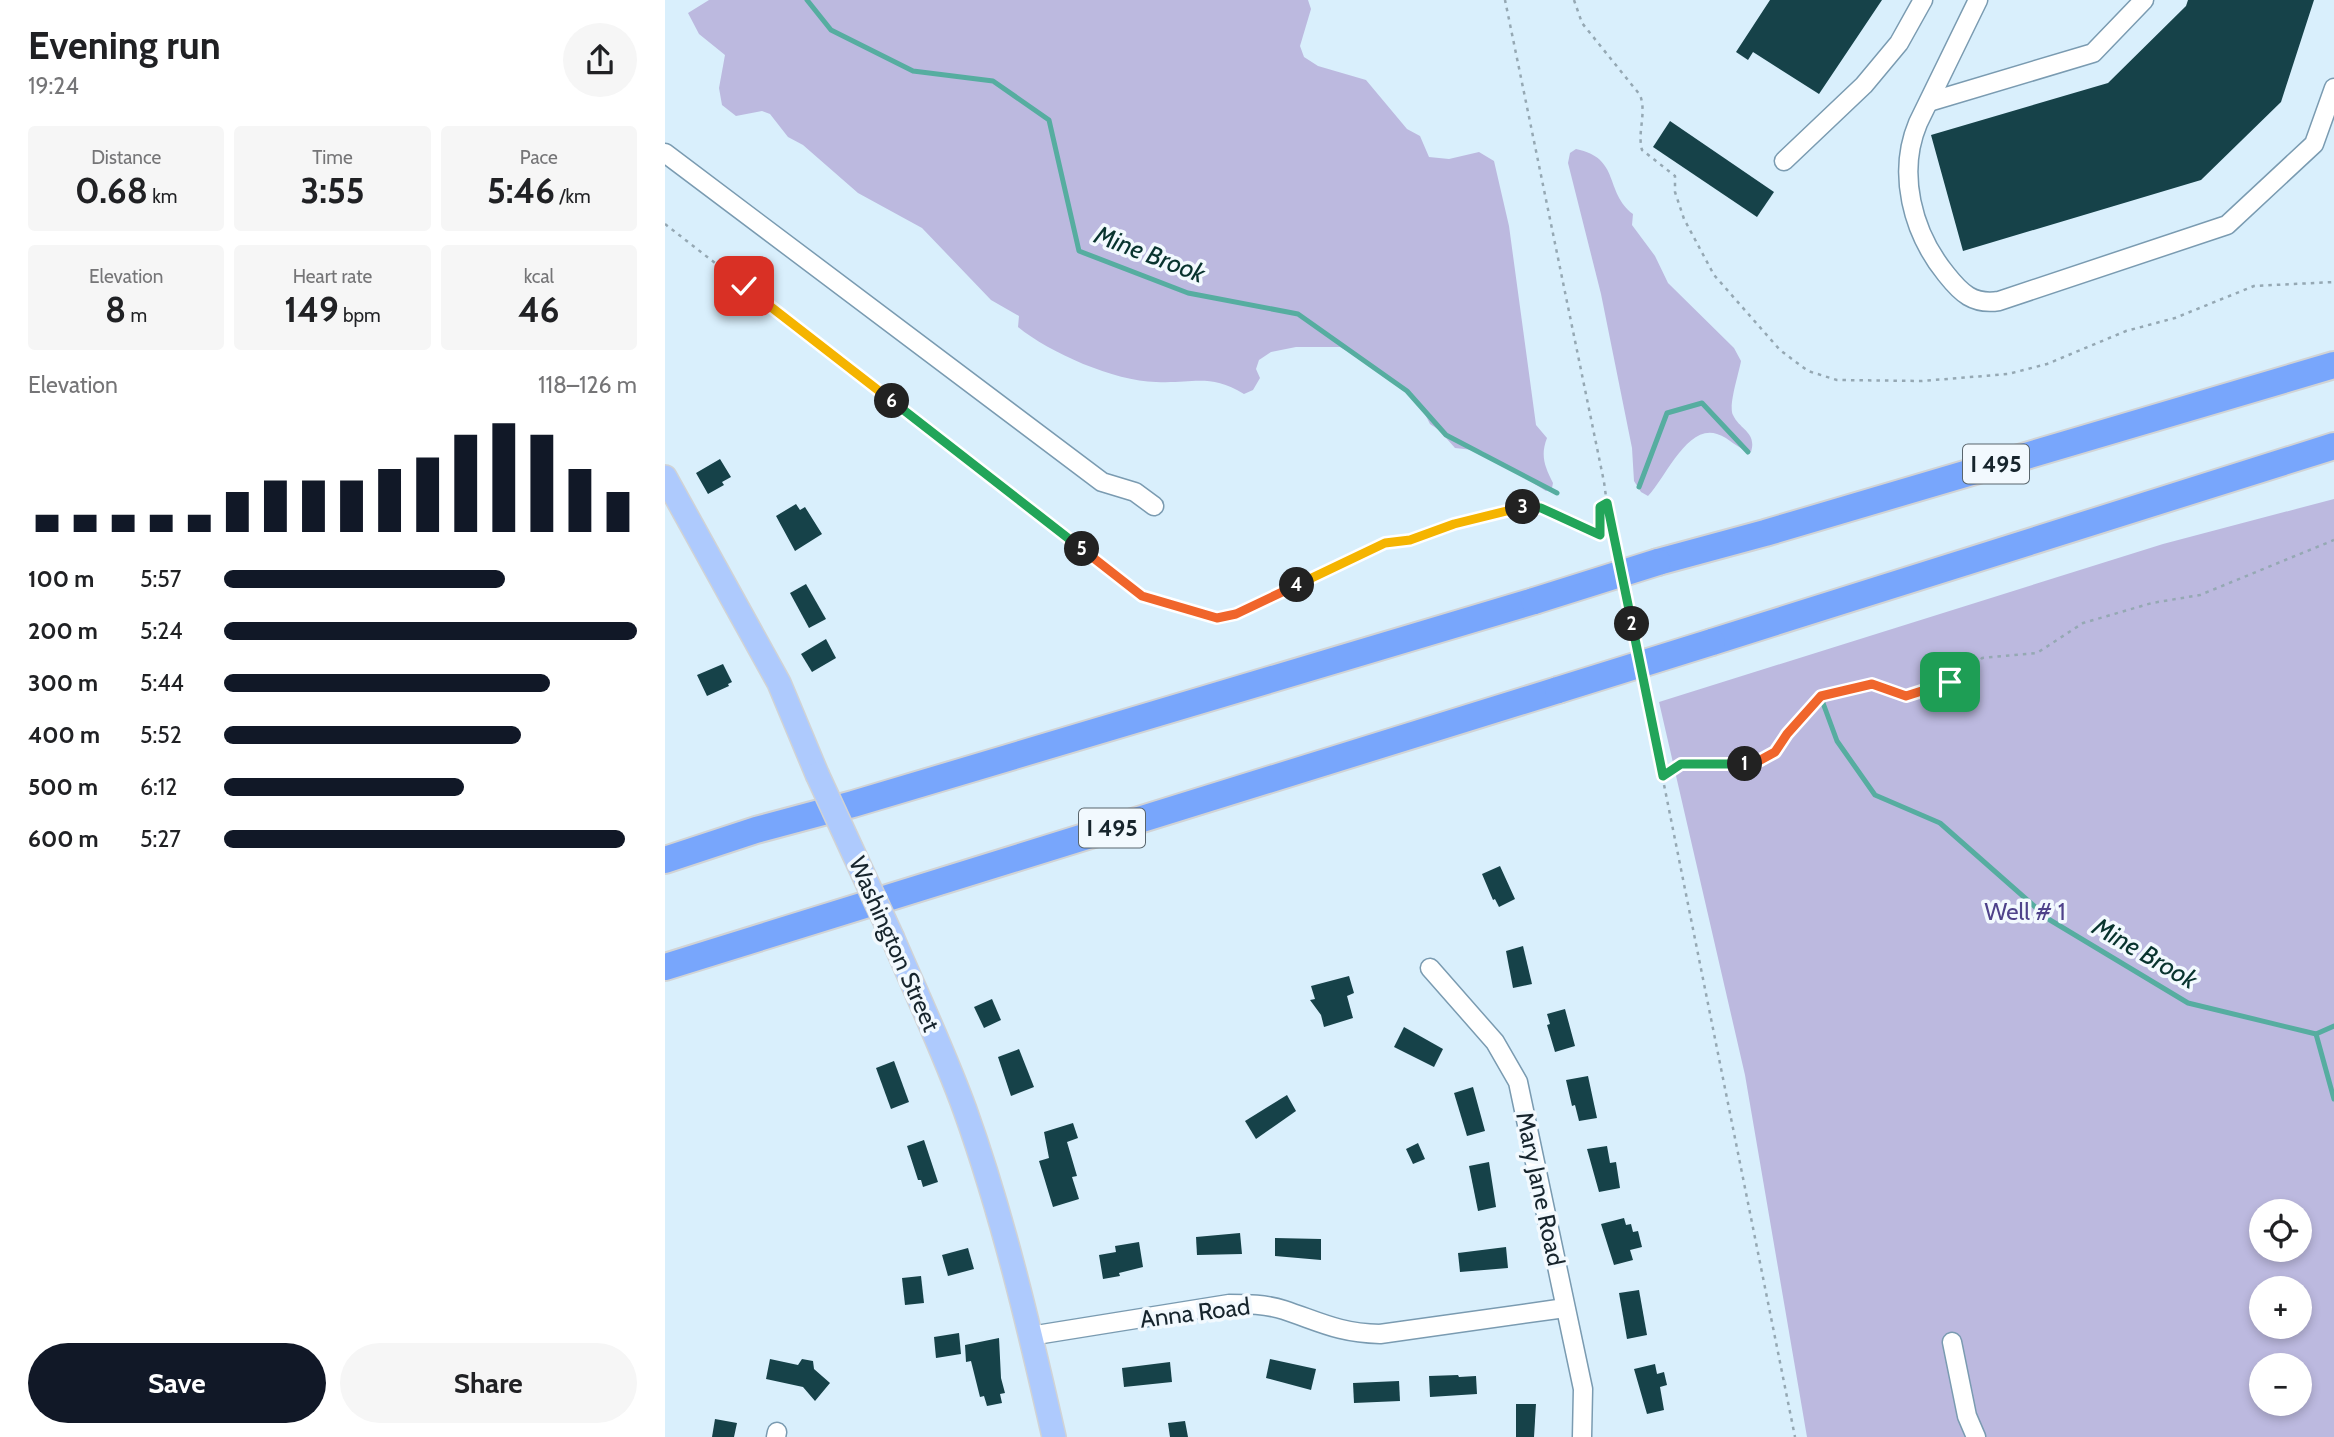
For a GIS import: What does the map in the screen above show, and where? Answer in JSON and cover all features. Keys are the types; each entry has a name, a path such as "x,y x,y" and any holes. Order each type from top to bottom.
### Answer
{"highway":[{"name":"I 495","path":"665,860 756,830 853,804 1658,562 1776,530 2334,365"},
{"name":"I 495","path":"665,967 2334,446"}],"main road":[{"name":"Washington Street","path":"665,477 779,682 817,774 893,939 964,1108 1007,1248 1054,1437"}],"street":[{"path":"1784,161 1864,85 1899,43 1923,0"},
{"path":"1977,0 1913,134 1910,150 1912,207 1918,230 1929,251 1954,284 1970,298 1983,303 1999,301 2227,225 2314,144 2334,88"},
{"path":"1929,102 2093,53 2144,0"},
{"path":"665,153 1102,482 1135,492 1154,506"},
{"name":"Mary Jane Road","path":"1430,968 1495,1042 1518,1082 1583,1389 1582,1437"},
{"name":"Anna Road","path":"1030,1336 1229,1304 1258,1304 1283,1310 1353,1334 1380,1334 1565,1308"},
{"path":"1952,1342 1967,1416 1976,1437"}],"path":[{"path":"1505,0 1618,558"},
{"path":"1574,0 1582,23 1640,95 1643,113 1641,146 1675,176 1675,192 1684,219 1714,275 1780,349 1808,372 1837,380 1922,381 2008,374 2047,364 2126,331 2175,318 2254,286 2334,282"},
{"path":"665,224 1142,596 1217,618 1236,614 1385,543 1410,540 1454,524 1520,507 1541,508 1600,535 1600,507 1607,503"},
{"path":"1663,776 1681,764 1732,766 1755,763 1771,755 1821,696 1872,684 1906,696 1912,695 1957,681 1970,673 1982,658 2037,653 2083,623 2152,603 2200,594 2334,540"},
{"path":"1624,585 1638,653"},
{"path":"1643,681 1795,1437"}],"green space":[{"path":"709,0 1308,0 1311,9 1300,46 1304,57 1318,66 1366,80 1407,129 1420,136 1429,157 1449,159 1479,152 1494,161 1509,226 1536,425 1547,438 1544,456 1553,483 1552,488 1546,491 1482,451 1455,448 1430,424 1419,402 1377,368 1340,347 1296,347 1271,352 1259,360 1256,369 1260,378 1253,390 1244,394 1211,382 1156,382 1121,377 1065,356 1031,337 1018,327 1019,316 991,300 922,228 858,193 803,145 788,137 770,114 762,111 736,116 722,105 719,88 725,55 699,34 688,13"},
{"path":"1576,149 1590,153 1600,160 1618,196 1633,214 1632,225 1655,256 1668,283 1734,348 1741,361 1732,411 1736,420 1750,435 1751,452 1717,434 1706,433 1696,437 1686,445 1648,496 1641,492 1634,481 1632,448 1601,294 1568,163 1570,153"},
{"name":"Well # 1","path":"2334,499 2334,1437 1807,1437 1745,1075 1659,702 2163,544"}],"building":[{"path":"1770,0 1882,0 1819,94 1753,52 1748,60 1736,52"},
{"path":"2188,0 2314,0 2281,102 2201,180 1963,251 1931,135 2108,83 2186,6"},
{"path":"1670,121 1774,192 1757,217 1653,147"},
{"path":"720,459 731,477 722,482 724,485 708,494 696,473"},
{"path":"796,504 800,510 805,507 822,534 795,551 776,516"},
{"path":"806,584 826,619 809,628 790,593"},
{"path":"826,639 836,658 812,672 801,654"},
{"path":"723,664 732,682 707,696 697,675"},
{"path":"1500,866 1515,899 1499,907 1495,899 1493,900 1482,874"},
{"path":"1523,946 1532,984 1513,988 1506,951"},
{"path":"1349,976 1354,993 1347,996 1353,1018 1324,1027 1321,1015 1310,1000 1315,999 1311,986"},
{"path":"992,999 1001,1020 984,1028 974,1007"},
{"path":"1565,1009 1575,1046 1555,1052 1547,1025 1550,1024 1547,1014"},
{"path":"1404,1027 1443,1049 1434,1067 1394,1047"},
{"path":"1019,1049 1034,1087 1011,1096 998,1057"},
{"path":"894,1061 909,1102 891,1109 876,1068"},
{"path":"1588,1076 1597,1118 1579,1121 1575,1105 1572,1106 1566,1080"},
{"path":"1473,1087 1485,1131 1467,1136 1454,1093"},
{"path":"1287,1095 1296,1111 1256,1139 1245,1121"},
{"path":"1073,1123 1078,1138 1067,1142 1077,1176 1072,1177 1079,1199 1053,1207 1039,1161 1049,1158 1044,1132"},
{"path":"924,1140 938,1182 923,1187 921,1180 918,1180 907,1146"},
{"path":"1418,1143 1425,1159 1413,1164 1406,1149"},
{"path":"1607,1146 1610,1163 1616,1162 1620,1188 1599,1192 1587,1149"},
{"path":"1489,1162 1496,1207 1478,1211 1469,1166"},
{"path":"1624,1218 1626,1225 1631,1224 1633,1232 1638,1231 1642,1247 1630,1250 1633,1260 1614,1265 1601,1224"},
{"path":"1240,1233 1242,1254 1197,1255 1196,1237"},
{"path":"1275,1238 1321,1239 1321,1260 1275,1256"},
{"path":"1139,1242 1143,1267 1103,1279 1099,1255 1116,1252 1115,1246"},
{"path":"1506,1247 1508,1268 1460,1272 1458,1253"},
{"path":"968,1248 974,1269 948,1276 942,1255"},
{"path":"921,1276 924,1303 905,1305 902,1278"},
{"path":"1639,1290 1647,1335 1627,1339 1619,1293"},
{"path":"959,1333 961,1354 936,1358 934,1337"},
{"path":"999,1338 1001,1378 1005,1393 1000,1394 1002,1403 987,1406 984,1396 980,1397 971,1361 966,1362 965,1345"},
{"path":"770,1359 798,1365 802,1359 813,1361 814,1369 830,1383 815,1401 803,1387 766,1379"},
{"path":"1270,1359 1316,1369 1311,1390 1266,1378"},
{"path":"1170,1362 1172,1382 1124,1387 1122,1368"},
{"path":"1655,1364 1657,1374 1664,1372 1667,1385 1660,1387 1664,1410 1647,1414 1634,1369"},
{"path":"1429,1376 1476,1376 1477,1394 1430,1397"},
{"path":"1399,1381 1400,1401 1354,1403 1353,1383"},
{"path":"1516,1404 1536,1404 1534,1437 1516,1437"},
{"path":"715,1419 737,1423 734,1437 712,1437"},
{"path":"1185,1421 1188,1437 1170,1437 1168,1423"}],"waterway":[{"name":"Mine Brook","path":"807,0 831,30 913,71 993,81 1049,120 1079,251 1188,293 1298,314 1407,391 1446,435 1557,493"},
{"name":"Mine Brook","path":"1639,487 1667,413 1702,403 1748,452"},
{"name":"Mine Brook","path":"1823,703 1837,741 1875,795 1940,823 2050,920 2188,1003 2316,1034 2334,1026"},
{"path":"2316,1034 2334,1099"}],"route":[{"path":"744,286 1142,596 1217,618 1236,614 1385,543 1410,540 1454,524 1520,507 1541,508 1584,525 1600,535 1600,507 1607,503 1663,776 1681,764 1732,766 1755,763 1771,755 1821,696 1872,684 1906,696 1950,682"}]}
